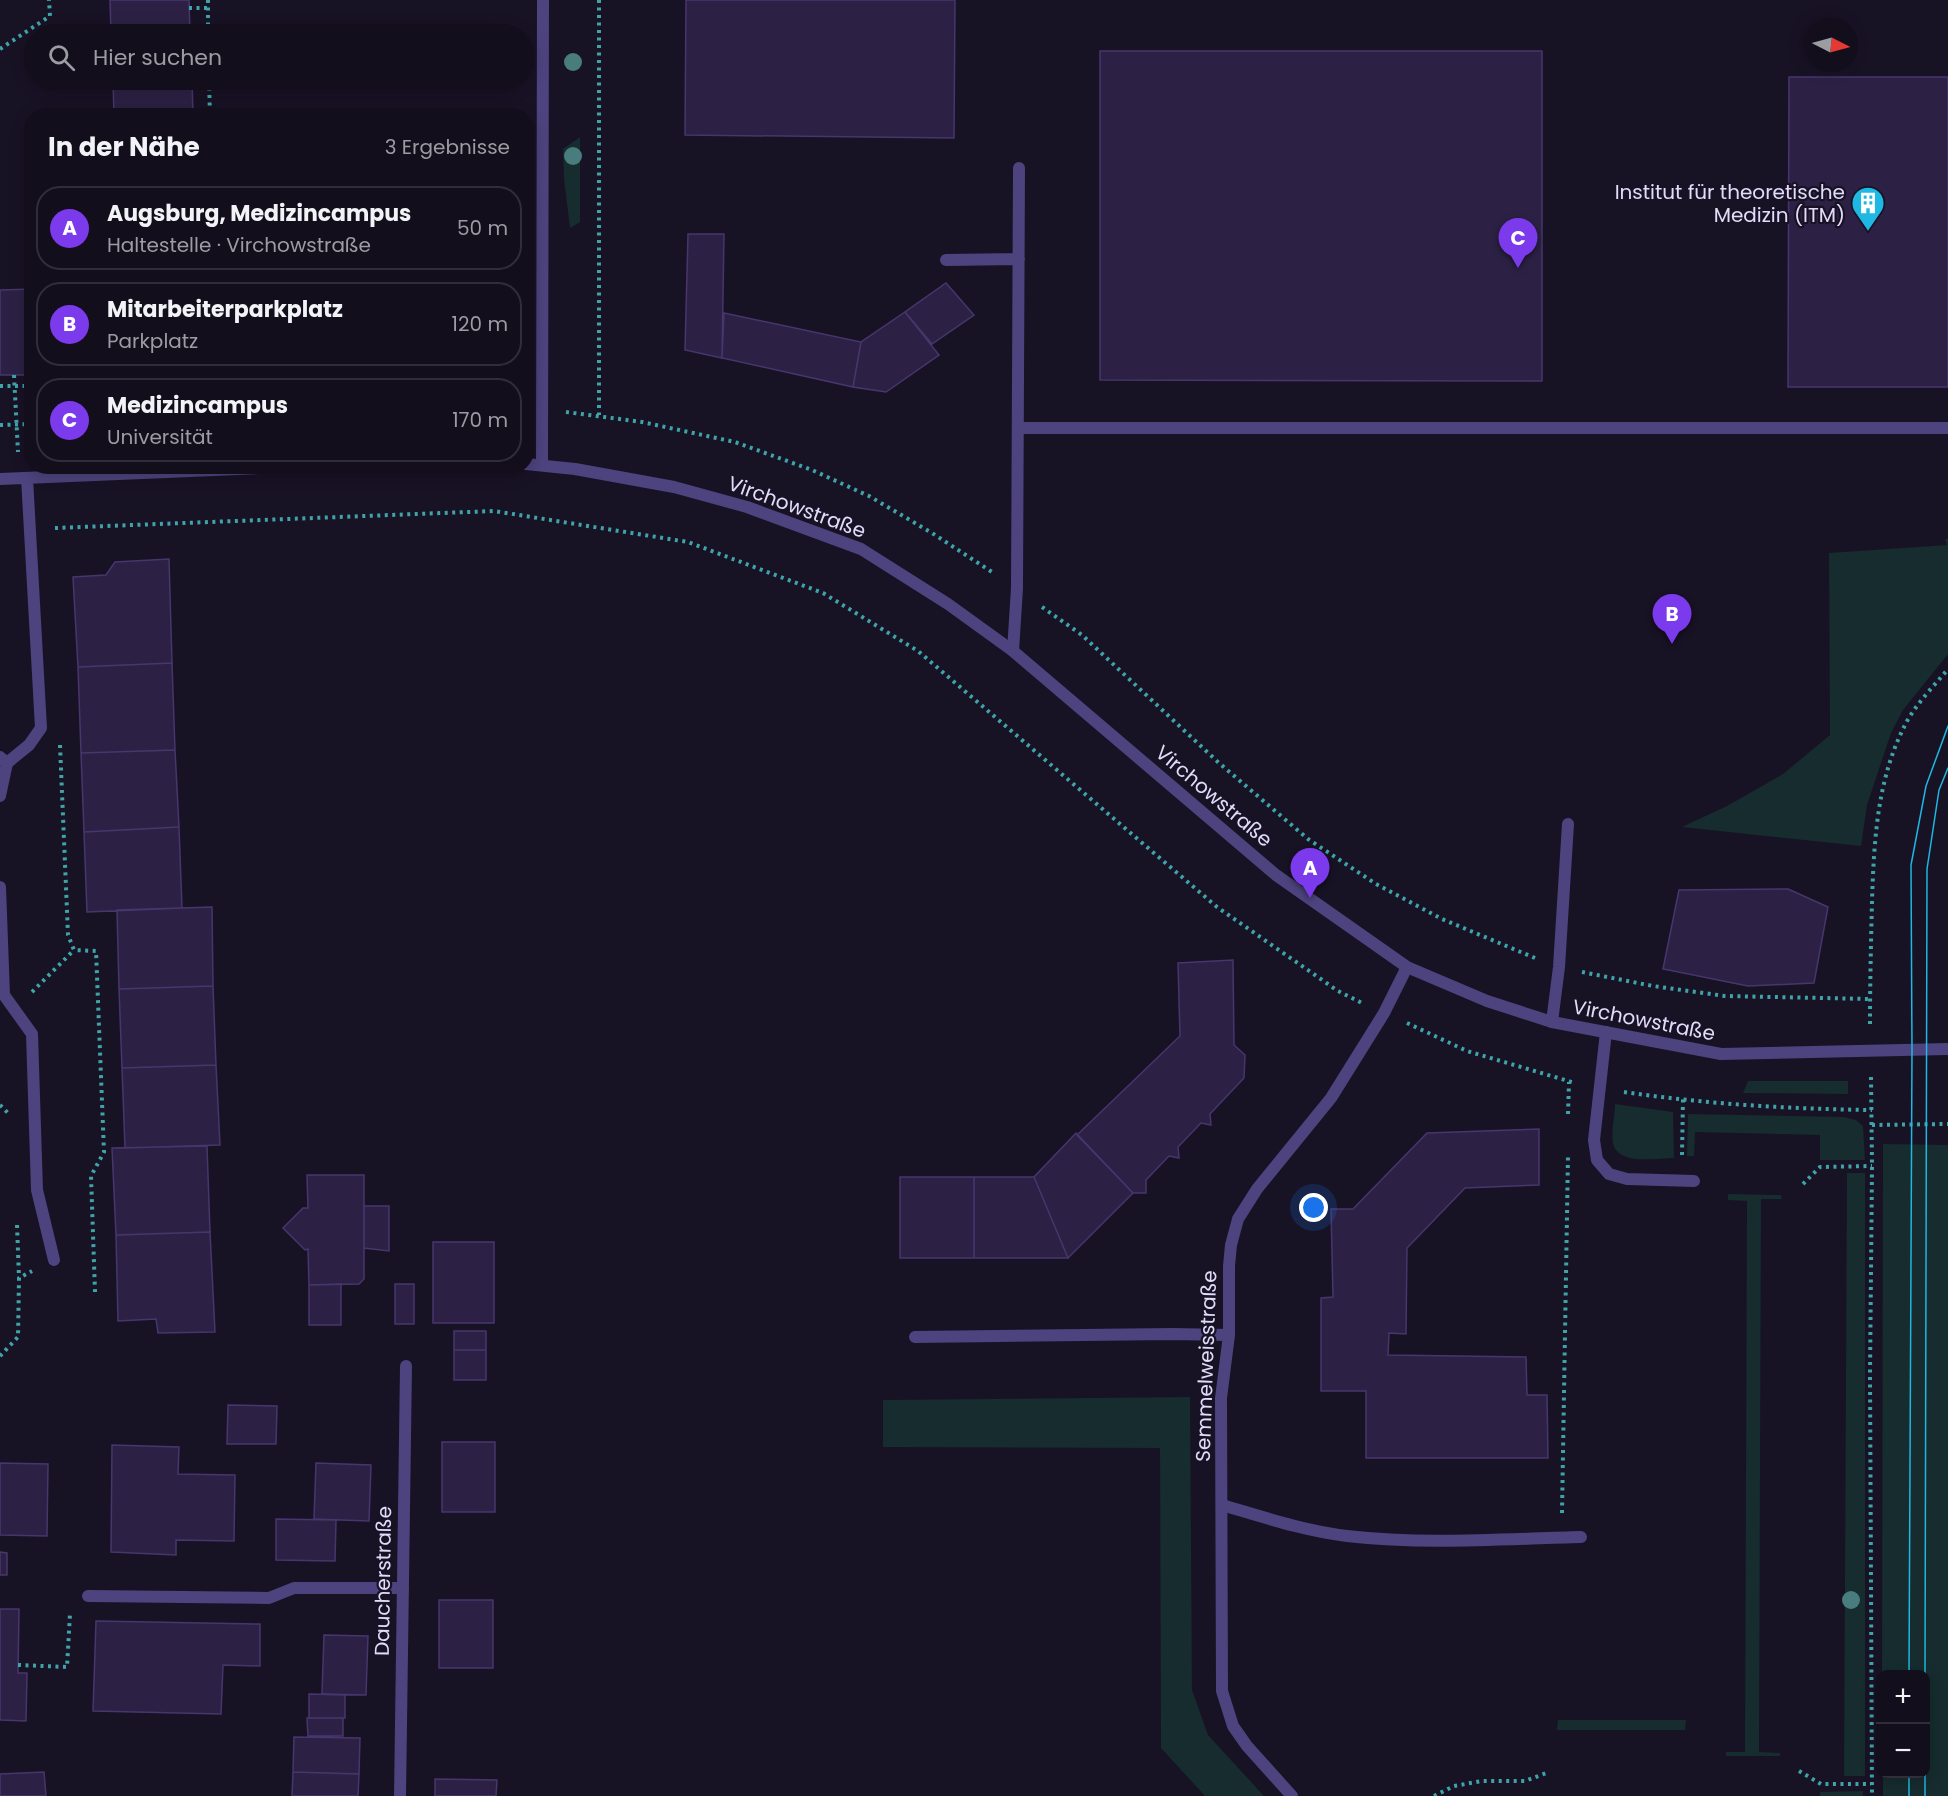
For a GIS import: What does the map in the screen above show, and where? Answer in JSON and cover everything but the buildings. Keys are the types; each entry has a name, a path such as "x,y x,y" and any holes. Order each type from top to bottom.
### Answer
{"street":[{"path":"542,464 543,0"},
{"path":"1013,651 1017,588 1019,428 1019,168"},
{"path":"946,260 1019,260"},
{"path":"1019,428 1948,428"},
{"name":"Virchowstraße","path":"534,464 674,487 747,507 861,549 948,604 1013,651 1276,875 1407,967 1487,1001 1552,1022 1721,1054 1948,1049"},
{"path":"0,479 118,474"},
{"path":"0,796 3,760 29,745 41,728 29,529 23,478"},
{"path":"1552,1022 1559,967 1568,824"},
{"path":"0,887 4,995 32,1034 37,1190 54,1260"},
{"name":"Semmelweisstraße","path":"1292,1796 1247,1746 1233,1726 1222,1691 1221,1398 1229,1335 1231,1245 1238,1219 1257,1189 1331,1098 1384,1013 1407,967"},
{"path":"1606,1032 1594,1140 1597,1160 1609,1174 1627,1179 1694,1181"},
{"path":"915,1337 1229,1335"},
{"name":"Daucherstraße","path":"400,1796 406,1366"},
{"path":"1222,1506 1315,1531 1417,1542 1581,1537"},
{"path":"88,1596 269,1598 294,1588 403,1588"}],"path":[{"path":"38,24 50,16 49,0"},
{"path":"208,0 208,24"},
{"path":"599,0 599,415"},
{"path":"189,8 208,8"},
{"path":"0,49 24,33"},
{"path":"209,90 210,108"},
{"path":"14,375 23,478"},
{"path":"0,386 24,386"},
{"path":"543,411 599,415 735,442 812,470 885,505 1017,588 1082,635 1218,763 1308,839 1376,884 1442,919 1559,967 1653,986 1725,996 1870,999 1873,859 1878,810 1885,778 1904,726 1924,697 1948,669"},
{"path":"0,425 24,424"},
{"path":"29,529 494,511 688,542 823,593 918,651 1217,907 1338,991 1384,1013"},
{"path":"60,744 68,935 74,950"},
{"path":"14,1010 74,950 96,951 104,1152 91,1176 95,1292"},
{"path":"1568,1118 1569,1082"},
{"path":"1681,1181 1683,1099"},
{"path":"1872,1110 1870,1374 1872,1796"},
{"path":"1872,1125 1948,1124"},
{"path":"1562,1537 1568,1154"},
{"path":"1803,1184 1820,1167 1872,1166"},
{"path":"0,1356 18,1337 19,1278 54,1260"},
{"path":"18,1665 67,1667 72,1596 88,1596"},
{"path":"1799,1771 1821,1784 1871,1784"},
{"path":"1434,1796 1454,1786 1482,1781 1525,1781 1549,1772"}],"green space":[{"path":"580,137 580,222 570,228 563,149"},
{"path":"1945,539 1948,539 1948,654 1903,710 1891,733 1867,805 1861,846 1682,827 1727,806 1783,774 1830,735 1829,553 1947,545"},
{"path":"1748,1081 1848,1081 1848,1094 1743,1093"},
{"path":"1615,1104 1673,1112 1674,1158 1630,1158 1616,1150 1613,1143"},
{"path":"1688,1114 1844,1117 1856,1120 1863,1126 1865,1160 1820,1160 1820,1135 1695,1132 1694,1156 1687,1156"},
{"path":"1883,1144 1948,1145 1948,1796 1883,1796 1883,1778 1930,1778 1930,1670 1882,1670"},
{"path":"1847,1173 1865,1173 1865,1776 1844,1776"},
{"path":"1728,1194 1781,1195 1782,1199 1761,1199 1759,1752 1780,1753 1780,1756 1726,1756 1726,1752 1745,1752 1747,1201 1728,1200"},
{"path":"1190,1397 1192,1690 1208,1735 1264,1796 1205,1796 1161,1748 1160,1448 883,1447 883,1400"},
{"path":"1558,1720 1686,1720 1685,1730 1557,1730"},
{"path":"1863,1791 1863,1796 1820,1796 1820,1792"}],"tram line":[{"path":"1909,1670 1911,865 1926,786 1948,726"},
{"path":"1925,1670 1927,869 1939,790 1948,768"},
{"path":"1909,1778 1909,1796"},
{"path":"1925,1778 1925,1796"}],"place":[{"name":"Institut für theoretische Medizin (ITM)","path":"1868,232"},
{"name":"Medizincampus","path":"1518,268"},
{"name":"Mitarbeiterparkplatz","path":"1672,644"},
{"name":"Augsburg, Medizincampus","path":"1310,898"}]}
